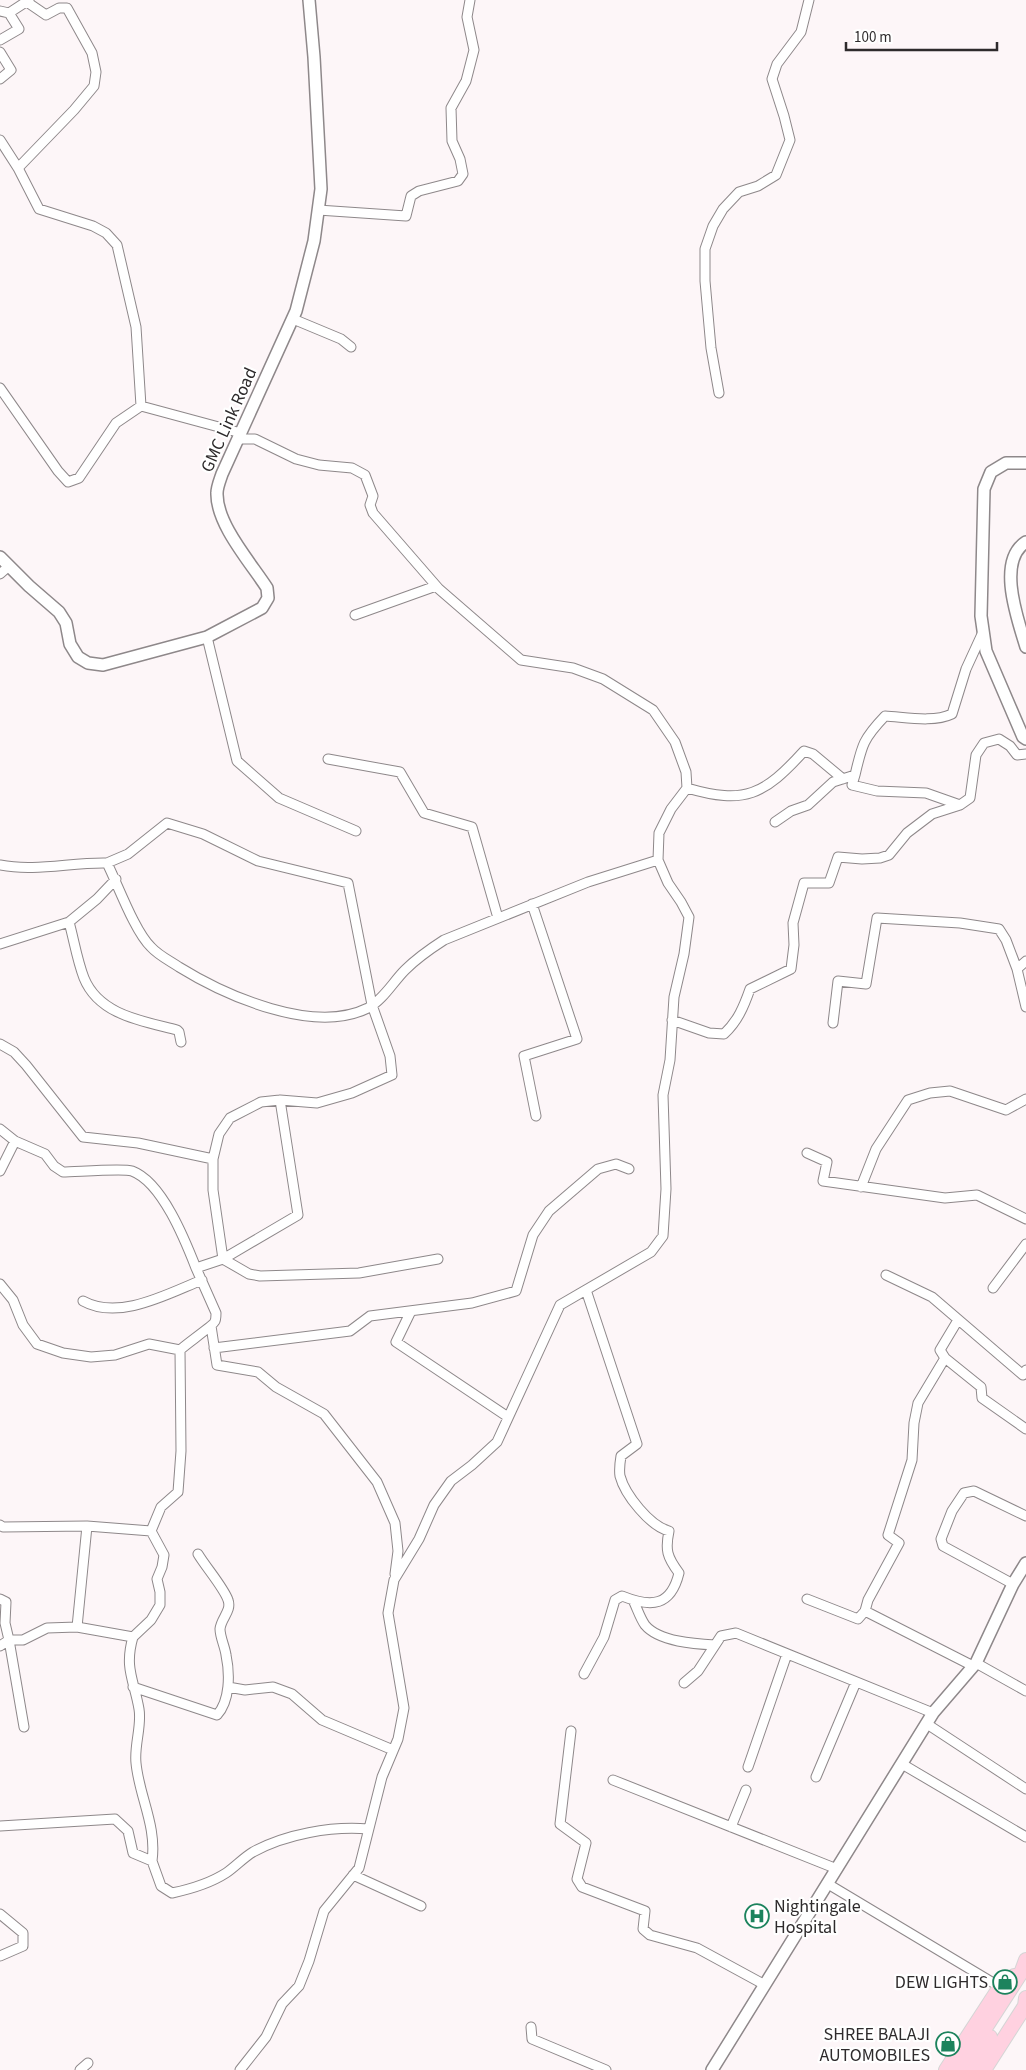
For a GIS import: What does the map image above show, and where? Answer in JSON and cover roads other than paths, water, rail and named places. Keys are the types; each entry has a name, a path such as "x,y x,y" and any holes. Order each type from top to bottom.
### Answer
{"main road":[{"path":"984,2070 1016,1998 1025,1971"},
{"path":"946,2070 1016,1998"},
{"path":"958,2070 1016,1998"},
{"path":"969,2070 1016,1998"}],"street":[{"name":"GMC Link Road","path":"0,556 59,612 66,622 70,644 78,657 88,664 103,664 207,637 262,608 268,598 268,588 227,528 218,508 217,492 222,474 292,319 314,241 321,189 309,0"},
{"path":"318,210 406,216 411,196 419,191 458,181 463,174 460,159 452,141 451,108 466,81 474,50 466,17 470,0"},
{"path":"719,393 710,338 705,280 705,249 713,226 723,209 739,192 758,186 776,175 790,140 772,79 777,64 801,32 809,0"},
{"path":"0,40 19,28 5,12 28,1 46,15 59,8 67,8 92,53 96,72 94,86 74,110 18,168"},
{"path":"0,52 11,70 0,79"},
{"path":"0,140 3,150 18,168 39,209 93,226 106,234 117,245 136,327 141,406"},
{"path":"292,319 326,332 351,347"},
{"path":"0,388 58,471 68,482 78,478 116,423 141,406"},
{"path":"141,406 255,439 296,459 319,465 352,468 365,475 373,496 370,509 436,586 522,660 573,668 604,679 653,710 675,742 686,772 687,788 671,809 659,833 658,860 668,883 689,917 684,954 674,997 670,1060 663,1095 666,1189 663,1236 651,1252 560,1305 497,1442 451,1481 434,1505 419,1539 394,1580"},
{"path":"1026,463 1006,463 990,472 984,488 981,616 986,651 1013,716 1023,737 1026,739"},
{"path":"1026,542 1020,546 1010,570 1015,608 1026,647"},
{"path":"0,574 9,566"},
{"path":"355,615 436,586"},
{"path":"960,805 926,793 878,791 852,785 859,754 868,733 885,716 924,718 952,714 966,669 983,632"},
{"path":"207,637 237,761 279,798 356,831"},
{"path":"672,1020 709,1033 724,1034 741,1012 750,989 791,969 794,946 792,923 804,883 829,883 838,857 862,859 880,858 889,855 907,833 932,814 960,805 970,798 976,755 984,743 999,739 1010,746 1018,755 1026,754"},
{"path":"687,788 704,793 730,796 751,794 775,782 804,751 813,754 843,778"},
{"path":"328,759 400,772 424,813 472,827 498,918"},
{"path":"776,822 791,811 808,805 833,782 855,775"},
{"path":"0,865 16,868 78,863 107,863 128,854 167,823 203,834 258,861 348,883 372,1005 390,1056 392,1075 352,1093 317,1103 280,1100 261,1102 230,1118 219,1134 213,1159 213,1190 223,1259"},
{"path":"107,863 150,947 192,975 235,996 271,1010 326,1017 349,1015 372,1005 427,950 444,940 588,882 658,860"},
{"path":"0,944 69,922 98,900 116,880"},
{"path":"532,904 577,1040 524,1056 536,1116"},
{"path":"833,1023 838,981 866,984 877,918 960,923 999,929 1006,940 1017,969 1026,1008"},
{"path":"69,922 84,979 99,1000 115,1011 136,1020 177,1030 181,1042"},
{"path":"1017,969 1026,962"},
{"path":"0,1044 14,1052 26,1064 83,1137 138,1143 213,1159"},
{"path":"862,1188 876,1149 908,1100 930,1093 950,1091 1006,1110 1026,1099"},
{"path":"196,1268 223,1259 298,1215 280,1100"},
{"path":"0,1129 15,1141 45,1154 54,1166 63,1172 131,1171 152,1185 164,1201 187,1244 216,1312 216,1321 190,1340 180,1350 181,1451 178,1492 161,1507 151,1531"},
{"path":"0,1171 15,1141"},
{"path":"807,1154 827,1162 823,1181 862,1188 945,1198 977,1194 1026,1219"},
{"path":"214,1348 350,1331 370,1316 472,1303 516,1291 534,1235 549,1211 598,1169 616,1164 629,1169"},
{"path":"993,1288 1026,1244"},
{"path":"223,1259 249,1274 260,1276 359,1273 438,1259"},
{"path":"886,1275 932,1298 1022,1375 1026,1370"},
{"path":"83,1301 92,1306 112,1309 136,1304 202,1280"},
{"path":"0,1284 13,1300 23,1325 37,1344 63,1353 91,1357 115,1355 149,1344 180,1350"},
{"path":"584,1674 604,1637 615,1600 622,1596 633,1600 656,1602 667,1599 676,1587 679,1573 673,1565 665,1546 669,1531 661,1529 634,1504 620,1476 621,1456 637,1444 586,1290"},
{"path":"411,1311 396,1342 508,1418"},
{"path":"958,1320 940,1350 945,1358 982,1387 982,1398 1026,1429"},
{"path":"211,1326 217,1365 258,1372 276,1387 324,1414 377,1482 395,1523 398,1551 388,1612 404,1708 398,1739 382,1777 359,1868 324,1911 309,1961 299,1986 282,2004 266,2037 240,2070"},
{"path":"807,1599 858,1620 866,1611 868,1600 898,1543 888,1535 912,1460 914,1423 918,1403 945,1358"},
{"path":"1013,1584 943,1546 941,1539 952,1511 964,1493 974,1491 1026,1516"},
{"path":"0,1525 3,1527 87,1526 151,1531"},
{"path":"77,1627 87,1526"},
{"path":"151,1531 164,1555 157,1579 160,1605 151,1620 133,1638 128,1655 139,1710 136,1764 150,1820 152,1861 161,1886 172,1893 196,1888 226,1874 253,1852 286,1839 321,1831 350,1828 368,1829"},
{"path":"133,1687 217,1715 224,1708 228,1686 227,1657 220,1631 221,1621 228,1611 228,1600 198,1554"},
{"path":"712,2070 933,1713 975,1664 1013,1584 1026,1563"},
{"path":"0,1599 6,1602 5,1623 24,1727"},
{"path":"633,1600 646,1626 654,1631 680,1642 715,1645"},
{"path":"866,1611 1026,1691"},
{"path":"0,1646 9,1640 23,1640 47,1628 77,1627 133,1638"},
{"path":"684,1683 698,1671 721,1636 736,1633 933,1713"},
{"path":"748,1767 787,1654"},
{"path":"816,1777 856,1682"},
{"path":"228,1686 245,1690 273,1687 292,1694 322,1720 393,1750"},
{"path":"927,1724 1026,1790"},
{"path":"571,1731 560,1824 586,1844 577,1879 582,1887 645,1911 644,1929 650,1935 697,1948 765,1985"},
{"path":"902,1764 1026,1837"},
{"path":"613,1780 837,1869"},
{"path":"731,1827 746,1790"},
{"path":"0,1826 114,1819 128,1831 133,1852 152,1861"},
{"path":"353,1875 421,1906"},
{"path":"828,1884 1016,1998"},
{"path":"0,1914 23,1933 23,1946 0,1956"},
{"path":"531,2027 532,2039 606,2070"},
{"path":"80,2070 88,2063"}],"place":[{"name":"Nightingale Hospital","path":"757,1916"},
{"name":"DEW LIGHTS","path":"1005,1982"},
{"name":"SHREE BALAJI AUTOMOBILES","path":"948,2044"}]}
